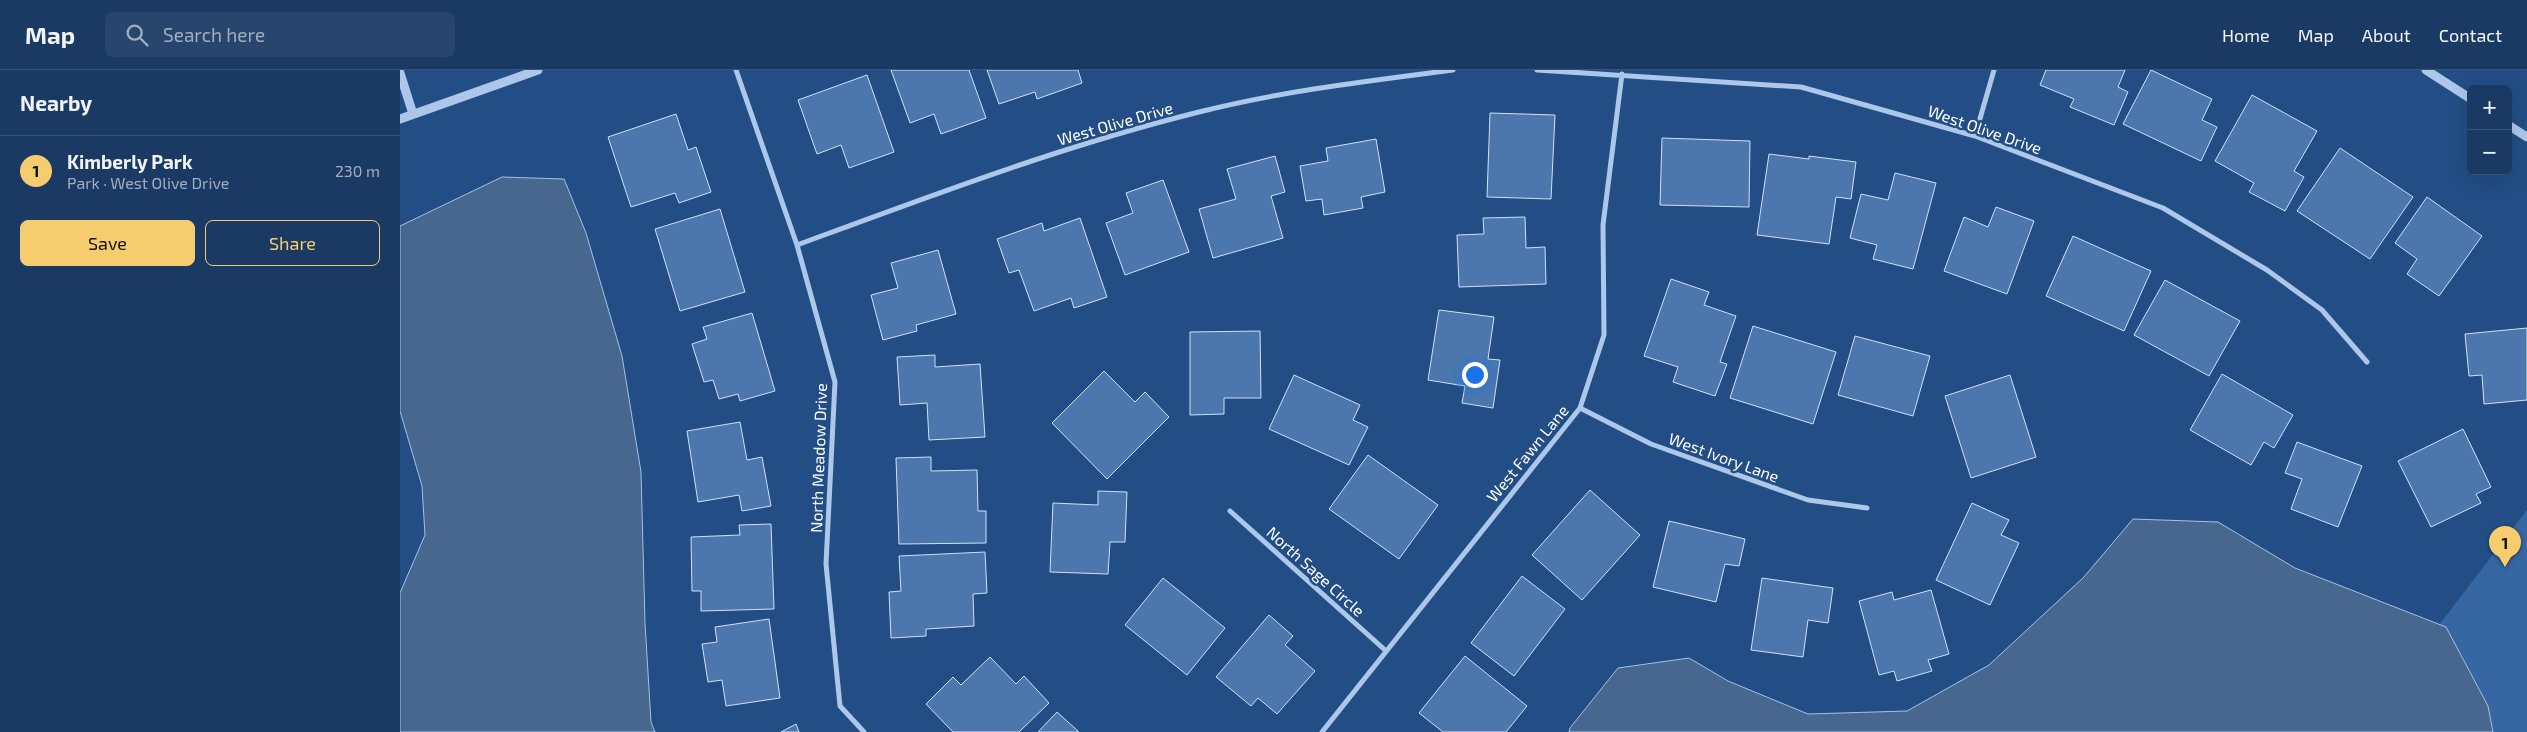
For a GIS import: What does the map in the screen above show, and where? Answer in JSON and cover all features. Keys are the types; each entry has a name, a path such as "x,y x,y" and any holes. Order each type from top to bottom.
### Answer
{"street":[{"path":"400,119 538,70"},
{"name":"North Meadow Drive","path":"736,70 797,245 835,382 826,564 840,706 864,732"},
{"name":"West Olive Drive","path":"797,245 1030,160 1200,112 1315,88 1453,70"},
{"name":"West Olive Drive","path":"1538,70 1801,87 1976,136 2163,208 2267,270 2322,310 2367,362"},
{"path":"1976,136 1994,70"},
{"path":"2426,70 2467,96"},
{"path":"400,73 414,114"},
{"name":"West Fawn Lane","path":"1322,732 1385,650 1580,408 1604,335 1603,224 1622,74"},
{"path":"2512,127 2527,137"},
{"name":"West Ivory Lane","path":"1580,408 1651,444 1808,500 1868,508"},
{"name":"North Sage Circle","path":"1230,510 1385,650"}],"shaded area":[{"path":"502,177 564,179 586,233 622,356 641,472 645,623 651,722 655,732 400,732 400,593 425,535 422,486 400,411 400,226"},
{"path":"2527,510 2527,732 2493,732 2488,706 2446,627 2439,625"},
{"path":"2133,519 2218,522 2295,568 2446,627 2488,706 2493,732 1569,732 1570,728 1618,668 1689,658 1728,681 1808,714 1907,711 1989,665 2084,577"}],"building":[{"path":"891,70 969,70 986,118 941,134 934,114 910,123"},
{"path":"987,70 1078,70 1082,83 1037,99 1035,92 999,104"},
{"path":"2046,70 2125,70 2118,87 2128,92 2114,125 2070,107 2074,99 2040,85"},
{"path":"2151,70 2212,99 2202,120 2217,127 2201,161 2123,124"},
{"path":"867,75 894,152 849,168 841,145 817,154 798,100"},
{"path":"2252,95 2317,131 2294,171 2304,177 2285,211 2249,192 2254,183 2215,161"},
{"path":"1490,113 1555,115 1551,199 1487,197"},
{"path":"676,114 688,150 696,147 711,192 679,203 675,193 631,207 608,137"},
{"path":"1662,138 1750,141 1749,207 1660,205"},
{"path":"1376,139 1385,192 1361,197 1363,208 1324,215 1322,199 1306,201 1300,166 1328,161 1326,148"},
{"path":"2340,148 2413,197 2370,259 2297,211"},
{"path":"1769,154 1809,159 1809,156 1856,162 1851,199 1836,197 1829,244 1757,235"},
{"path":"1275,156 1285,192 1271,196 1283,238 1213,258 1199,209 1236,199 1227,169"},
{"path":"1895,173 1936,183 1913,269 1873,259 1877,245 1850,238 1861,194 1888,200"},
{"path":"1163,180 1189,252 1125,275 1106,223 1133,213 1126,193"},
{"path":"2427,197 2482,236 2439,296 2407,274 2417,259 2395,243"},
{"path":"1996,207 2034,221 2007,294 1944,271 1964,217 1988,227"},
{"path":"720,209 745,292 680,311 655,229"},
{"path":"1525,217 1526,248 1545,247 1546,284 1459,287 1457,235 1484,234 1483,218"},
{"path":"1080,218 1107,297 1074,308 1071,298 1034,311 1019,270 1009,273 997,239 1042,223 1044,231"},
{"path":"2073,236 2151,271 2124,331 2046,296"},
{"path":"938,250 956,314 916,325 917,331 883,340 871,295 898,288 891,263"},
{"path":"1671,279 1709,292 1704,305 1736,316 1720,362 1727,364 1715,396 1673,382 1678,367 1644,356"},
{"path":"2165,280 2240,321 2209,376 2134,335"},
{"path":"1439,310 1494,317 1488,359 1500,360 1493,408 1462,403 1465,386 1428,380"},
{"path":"752,313 775,391 740,401 738,394 719,399 713,380 704,382 692,344 707,339 703,327"},
{"path":"1753,326 1836,352 1813,424 1730,398"},
{"path":"2527,328 2527,400 2484,404 2482,375 2469,376 2465,334"},
{"path":"1260,331 1261,398 1224,398 1224,414 1190,415 1190,332"},
{"path":"1855,336 1930,356 1913,416 1838,395"},
{"path":"935,355 935,367 980,364 985,437 929,440 927,403 900,405 897,357"},
{"path":"1104,371 1135,402 1145,392 1169,417 1107,479 1052,423"},
{"path":"2222,374 2293,415 2274,448 2264,442 2251,465 2190,430"},
{"path":"1294,375 1360,405 1353,420 1368,427 1349,465 1269,429"},
{"path":"2010,375 2036,457 1971,478 1945,396"},
{"path":"740,422 747,460 762,457 771,506 742,511 739,495 698,502 687,431"},
{"path":"2463,429 2491,487 2476,494 2481,503 2431,527 2398,461"},
{"path":"2297,442 2362,466 2338,527 2291,509 2302,479 2285,473"},
{"path":"1368,455 1438,505 1399,559 1329,509"},
{"path":"931,457 931,471 977,470 978,511 986,511 986,543 899,544 896,458"},
{"path":"1590,490 1640,535 1582,600 1532,555"},
{"path":"1098,491 1127,492 1125,542 1110,542 1108,574 1050,572 1053,503 1098,505"},
{"path":"1972,503 2009,520 2001,535 2019,543 1990,605 1936,580"},
{"path":"1669,521 1745,539 1739,566 1725,564 1716,602 1653,587"},
{"path":"771,524 774,609 701,611 701,591 692,591 691,537 740,535 739,525"},
{"path":"985,552 987,593 973,594 974,626 926,629 926,636 891,638 889,592 901,591 899,556"},
{"path":"1522,576 1565,609 1514,676 1471,643"},
{"path":"1163,578 1225,628 1187,675 1125,625"},
{"path":"1762,578 1833,588 1828,623 1808,620 1803,657 1751,650"},
{"path":"1931,590 1949,654 1928,660 1932,671 1897,681 1894,671 1879,675 1859,601 1892,592 1894,600"},
{"path":"1269,615 1293,636 1285,645 1315,671 1277,714 1258,698 1251,706 1216,677"},
{"path":"769,619 780,698 726,706 722,680 708,682 702,644 717,642 715,627"},
{"path":"1465,656 1527,706 1506,732 1443,732 1419,713"},
{"path":"990,657 1016,684 1024,676 1049,703 1019,732 953,732 926,704 953,677 961,685"},
{"path":"1057,712 1079,732 1038,732"},
{"path":"796,724 799,732 781,732"}],"place":[{"name":"Kimberly Park","path":"2505,567"}]}
